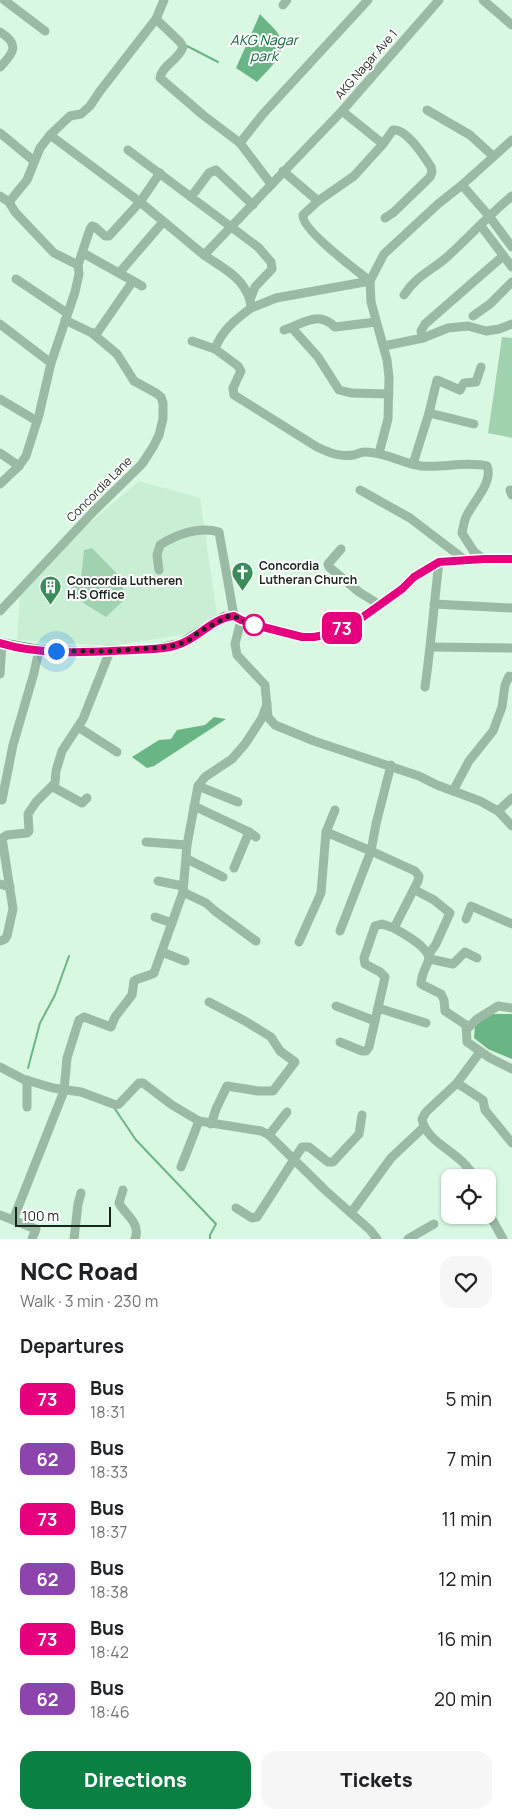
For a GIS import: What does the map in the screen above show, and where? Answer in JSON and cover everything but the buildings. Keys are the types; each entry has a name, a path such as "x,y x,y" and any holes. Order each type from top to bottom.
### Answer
{"main road":[{"path":"1,643 39,650 73,652 157,649 180,644 224,618 238,618 293,635 314,637 329,634 360,619 402,589 414,577 439,562 512,559"}],"street":[{"path":"4,0 45,31"},
{"path":"9,202 27,180 34,161 50,135 70,116 81,114 87,110 156,19 164,0"},
{"path":"240,144 264,114 368,0"},
{"name":"AKG Nagar Ave 1","path":"383,144 342,111 439,0"},
{"path":"483,0 512,25"},
{"path":"156,19 183,47 180,54 162,71 160,78 240,144 271,184"},
{"path":"0,32 12,42 14,50 0,67"},
{"path":"427,110 470,135 493,156"},
{"path":"204,255 342,111"},
{"path":"370,281 327,246 304,223 302,215 318,201 354,176 393,130 398,130 405,134 431,167 432,172 430,177 394,212 385,218"},
{"path":"0,133 34,161"},
{"path":"50,135 140,202 204,255 237,277 244,285 250,304"},
{"path":"379,453 388,419 389,394 387,360 371,302 370,281 384,254 512,140"},
{"path":"128,150 230,228 258,247 271,262 272,269 255,287 250,304 220,338 216,349"},
{"path":"191,197 209,173 216,170 253,205"},
{"path":"283,171 318,201"},
{"path":"0,484 20,466 26,456 37,421 51,363 78,281 78,265 92,226 96,227 105,236 109,236 140,202 160,174"},
{"path":"462,185 489,216 512,248"},
{"path":"0,196 9,202 15,212 54,253 78,265"},
{"path":"404,295 417,278 444,259 512,196"},
{"path":"120,272 164,222"},
{"path":"481,226 512,267"},
{"path":"83,253 142,286"},
{"path":"423,338 421,331 425,324 503,256"},
{"path":"16,279 92,333 100,331 134,281"},
{"path":"250,304 370,281"},
{"path":"473,316 490,304 512,282"},
{"path":"376,322 335,327 329,321 322,319 308,320 288,329 318,357 339,390 351,393 389,394"},
{"path":"0,324 51,363"},
{"path":"384,346 423,338 448,328 468,326 486,331 512,324"},
{"name":"Concordia Lane","path":"0,611 94,511 142,464 159,434 163,419 161,397 134,381 117,354 92,333"},
{"path":"192,341 216,349 238,366 241,371 233,388 234,395 330,454 340,456 363,452 379,453 413,464 428,466 464,464 487,466 490,472 489,476 483,490 466,517 462,533 474,552 484,559"},
{"path":"413,464 437,380 460,390 464,383 476,382 481,367"},
{"path":"0,399 37,421"},
{"path":"429,413 474,424"},
{"path":"0,453 20,466"},
{"path":"360,490 410,518 465,560"},
{"path":"159,570 157,555 160,545 196,531 209,529 219,532 238,618 237,655 265,684 268,717 271,721 275,725 304,738 390,765 480,801 498,812 512,826"},
{"path":"341,549 328,564 329,567 360,592 380,605"},
{"path":"425,687 439,562"},
{"path":"434,604 512,608"},
{"path":"0,674 1,643"},
{"path":"431,646 512,648"},
{"path":"2,800 13,745 39,650"},
{"path":"0,941 7,936 13,909 2,838 7,835 27,833 29,828 28,814 36,802 55,783 56,771 63,747 78,727 88,707 110,651"},
{"path":"453,791 468,761 493,731 504,700 505,685 509,676 512,677"},
{"path":"13,1220 64,1091 67,1058 79,1020 84,1017 112,1026 115,1018 132,995 134,981 154,973 183,889 187,844 198,786 205,777 232,759 245,744 262,718 267,704"},
{"path":"78,727 117,752"},
{"path":"340,931 371,851 390,765"},
{"path":"198,786 238,802"},
{"path":"52,787 82,803 87,798"},
{"path":"498,812 512,798"},
{"path":"194,806 252,835 234,868"},
{"path":"299,942 321,893 326,832 335,810"},
{"path":"326,832 416,871 419,876 415,890 394,928"},
{"path":"146,842 187,844"},
{"path":"187,859 223,877"},
{"path":"158,881 183,889 206,903 214,911 256,941"},
{"path":"0,884 10,887"},
{"path":"415,890 434,900 450,913 429,956 421,984 441,994 444,1000 443,1007 445,1011 466,1025 468,1029"},
{"path":"466,919 471,906 512,924"},
{"path":"155,917 172,923"},
{"path":"340,1042 366,1051 369,1047 385,977 380,972 364,964 364,958 375,926 382,924 394,928 416,942 429,956 453,964 464,952 477,958"},
{"path":"162,952 186,961"},
{"path":"209,1002 246,1021 271,1037 280,1051 295,1062 273,1092 227,1086 211,1124"},
{"path":"336,1006 375,1021"},
{"path":"512,1008 498,1006 477,1019 468,1029 467,1042 480,1052 512,1069"},
{"path":"378,1008 426,1022"},
{"path":"467,1169 459,1158 438,1143 422,1122 423,1115 457,1083 480,1052"},
{"path":"0,1067 27,1080 64,1091 81,1092 117,1105 139,1083 143,1083 172,1105 199,1121 257,1130 269,1135 293,1160 370,1230 377,1239"},
{"path":"27,1080 27,1107"},
{"path":"457,1083 483,1100 485,1110 512,1143"},
{"path":"269,1135 287,1112"},
{"path":"236,1208 252,1218 257,1217 302,1147 306,1146 327,1162 333,1162 359,1134 362,1115"},
{"path":"181,1167 199,1121"},
{"path":"351,1213 391,1158 424,1127"},
{"path":"123,1190 118,1203 136,1226 137,1234 135,1239"},
{"path":"74,1239 81,1193"},
{"path":"0,1215 36,1229 32,1239"},
{"path":"408,1239 434,1224"},
{"path":"495,1224 503,1239"}],"shaded area":[{"path":"502,337 512,338 512,438 488,433"},
{"path":"139,481 200,498 219,629 111,646 17,640 20,595 80,531"},
{"path":"92,548 122,579 124,600 106,617 85,604 70,589 81,579 84,550"}],"water":[{"name":"AKG Nagar park","path":"260,14 279,35 282,48 276,61 257,82 236,68"},
{"path":"214,717 226,719 154,766 147,768 132,757 159,740 171,739 177,730 205,725"},
{"path":"488,1014 512,1014 512,1059 488,1049 474,1038 475,1026"}],"waterway":[{"path":"187,46 218,62"},
{"path":"28,1068 40,1023 55,995 69,956"},
{"path":"115,1109 136,1140 216,1224 210,1239"}],"bus line":[{"name":"73","path":"0,643 39,650 73,652 157,649 188,641 199,632 229,616 302,637 314,637 329,634 360,619 402,589 426,568 439,562 512,559"}],"place":[{"name":"Concordia Lutheran Church","path":"243,591"},
{"name":"Concordia Lutheren H.S Office","path":"51,606"}],"route":[{"path":"56,651 110,651 169,647 188,641 199,632 229,616 234,616 259,626 254,625"}]}
